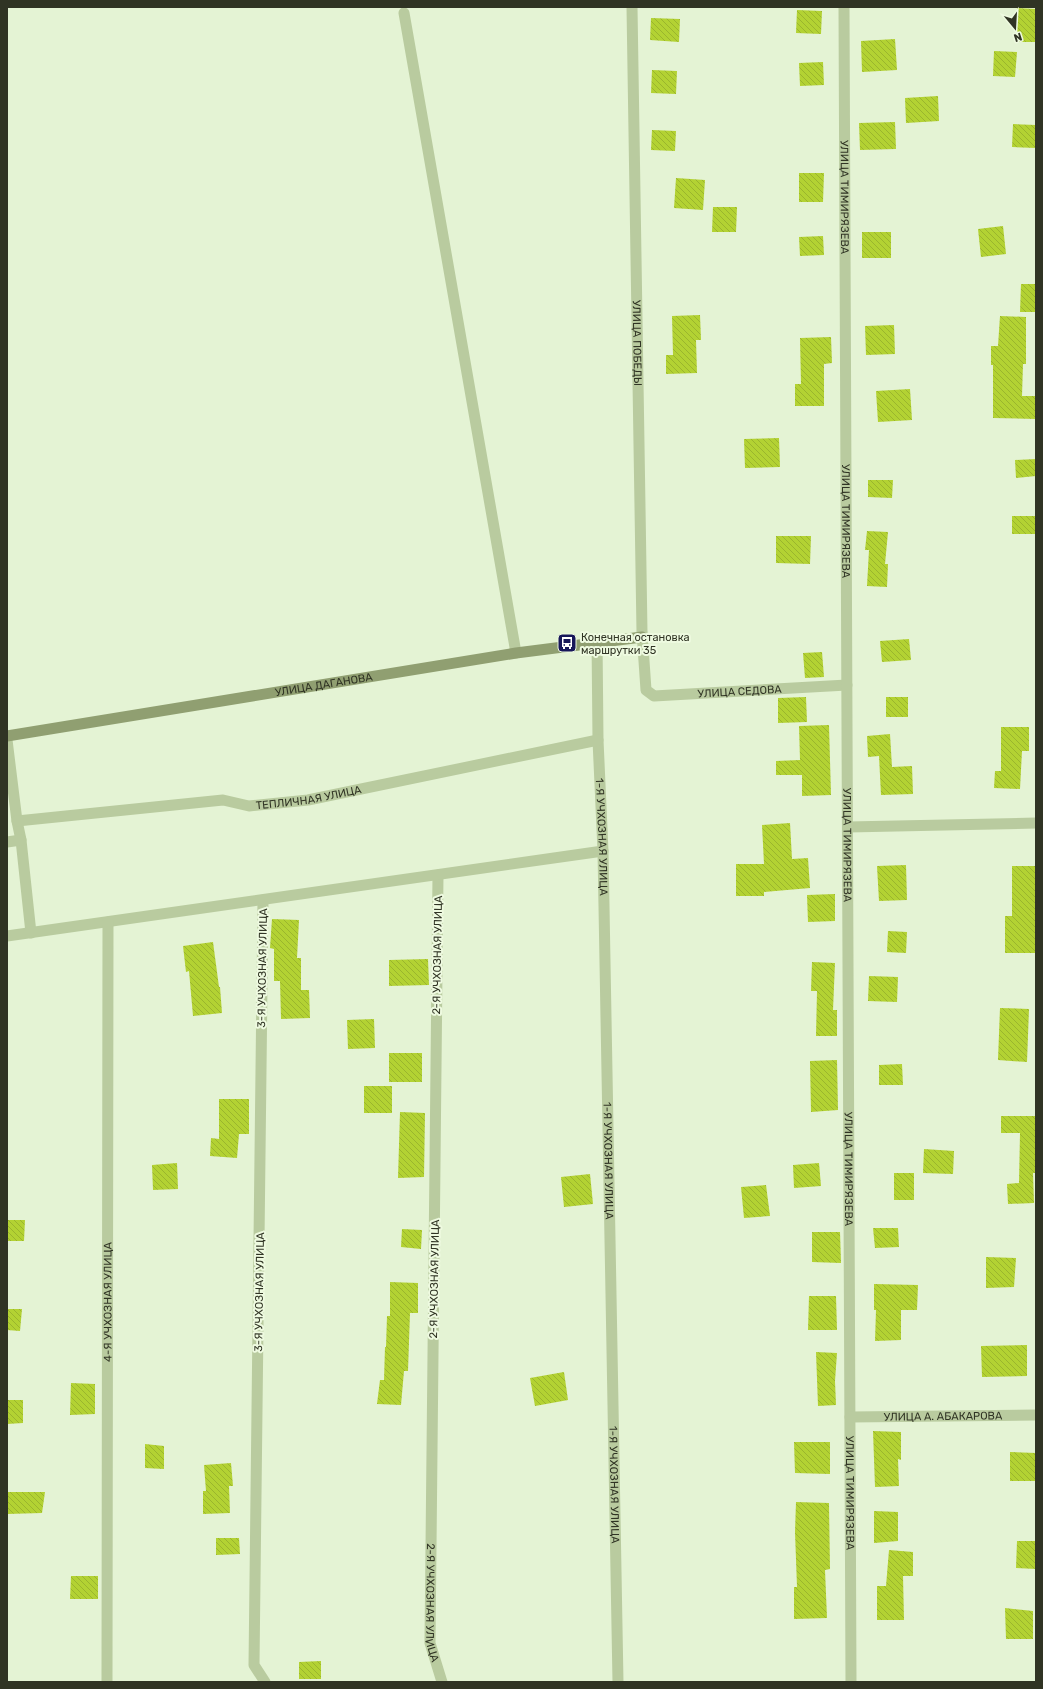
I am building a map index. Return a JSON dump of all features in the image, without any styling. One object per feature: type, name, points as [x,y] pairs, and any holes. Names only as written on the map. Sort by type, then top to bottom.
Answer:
[{"type":"main road","name":"УЛИЦА ДАГАНОВА","points":[[7,732],[516,652],[642,635]]},
{"type":"main road","name":"УЛИЦА ДАГАНОВА","points":[[7,736],[516,652]]},
{"type":"street","name":"УЛИЦА ПОБЕДЫ","points":[[632,7],[642,635],[645,678]]},
{"type":"street","name":"УЛИЦА ТИМИРЯЗЕВА","points":[[844,7],[852,1682]]},
{"type":"street","points":[[404,13],[516,652]]},
{"type":"street","name":"1-Я УЧХОЗНАЯ УЛИЦА","points":[[597,641],[618,1682]]},
{"type":"street","name":"УЛИЦА СЕДОВА","points":[[645,678],[646,690],[654,696],[847,685]]},
{"type":"street","points":[[7,740],[17,821],[21,840],[31,932]]},
{"type":"street","name":"ТЕПЛИЧНАЯ УЛИЦА","points":[[17,821],[223,800],[249,806],[308,800],[598,740]]},
{"type":"street","points":[[848,827],[1036,823]]},
{"type":"street","points":[[7,842],[21,840]]},
{"type":"street","points":[[7,936],[602,851]]},
{"type":"street","name":"2-Я УЧХОЗНАЯ УЛИЦА","points":[[438,875],[430,1643],[442,1682]]},
{"type":"street","name":"3-Я УЧХОЗНАЯ УЛИЦА","points":[[263,900],[254,1665],[265,1682]]},
{"type":"street","name":"4-Я УЧХОЗНАЯ УЛИЦА","points":[[106,1682],[108,922]]},
{"type":"street","name":"УЛИЦА А. АБАКАРОВА","points":[[850,1417],[1036,1415]]},
{"type":"building","points":[[1017,8],[1036,9],[1036,42],[1016,42]]},
{"type":"building","points":[[797,10],[822,11],[821,34],[796,33]]},
{"type":"building","points":[[651,18],[680,19],[679,42],[650,40]]},
{"type":"building","points":[[895,39],[897,70],[862,72],[861,41]]},
{"type":"building","points":[[994,51],[1017,52],[1015,77],[993,76]]},
{"type":"building","points":[[823,62],[824,85],[800,86],[799,63]]},
{"type":"building","points":[[652,70],[677,71],[676,94],[651,93]]},
{"type":"building","points":[[938,96],[939,121],[906,123],[905,98]]},
{"type":"building","points":[[895,122],[896,149],[860,150],[859,123]]},
{"type":"building","points":[[1013,124],[1036,125],[1036,148],[1012,147]]},
{"type":"building","points":[[652,130],[676,131],[675,151],[651,150]]},
{"type":"building","points":[[799,173],[824,173],[823,202],[799,202]]},
{"type":"building","points":[[676,178],[705,180],[703,210],[674,208]]},
{"type":"building","points":[[713,207],[737,207],[736,232],[712,232]]},
{"type":"building","points":[[1003,226],[1006,254],[981,257],[978,229]]},
{"type":"building","points":[[862,232],[891,232],[891,258],[862,258]]},
{"type":"building","points":[[823,236],[824,255],[800,256],[799,237]]},
{"type":"building","points":[[1021,284],[1036,284],[1036,312],[1020,312]]},
{"type":"building","points":[[700,315],[701,340],[696,340],[697,373],[666,374],[666,355],[673,355],[672,316]]},
{"type":"building","points":[[1000,316],[1026,317],[1026,364],[1023,364],[1022,396],[1036,396],[1036,419],[993,418],[993,365],[991,365],[991,346],[998,346]]},
{"type":"building","points":[[894,325],[895,354],[866,355],[865,326]]},
{"type":"building","points":[[831,337],[832,363],[824,364],[824,406],[795,406],[795,384],[801,384],[800,338]]},
{"type":"building","points":[[910,389],[912,420],[878,422],[876,391]]},
{"type":"building","points":[[779,438],[780,467],[745,468],[744,439]]},
{"type":"building","points":[[1036,459],[1036,476],[1016,478],[1015,460]]},
{"type":"building","points":[[868,480],[893,480],[892,498],[868,497]]},
{"type":"building","points":[[1012,516],[1036,516],[1036,534],[1012,534]]},
{"type":"building","points":[[867,531],[888,532],[885,564],[888,564],[887,587],[867,586],[869,550],[865,550]]},
{"type":"building","points":[[776,536],[811,536],[810,564],[776,563]]},
{"type":"building","points":[[909,639],[911,660],[882,662],[880,641]]},
{"type":"building","points":[[822,652],[824,677],[805,678],[803,653]]},
{"type":"building","points":[[806,697],[807,722],[778,723],[778,698]]},
{"type":"building","points":[[886,697],[908,697],[908,717],[886,717]]},
{"type":"building","points":[[829,725],[831,795],[802,796],[802,775],[776,775],[776,761],[800,760],[799,726]]},
{"type":"building","points":[[1001,727],[1029,727],[1029,751],[1022,751],[1020,789],[994,788],[995,771],[1001,771]]},
{"type":"building","points":[[890,734],[892,767],[912,766],[913,794],[881,795],[879,756],[868,757],[867,736]]},
{"type":"building","points":[[790,823],[792,859],[808,858],[810,888],[764,892],[764,896],[736,896],[736,864],[764,864],[762,825]]},
{"type":"building","points":[[906,865],[907,900],[879,901],[877,866]]},
{"type":"building","points":[[1012,866],[1036,866],[1036,953],[1005,953],[1005,916],[1012,916]]},
{"type":"building","points":[[835,894],[835,921],[808,922],[807,895]]},
{"type":"building","points":[[272,919],[299,920],[297,958],[301,958],[301,990],[309,990],[310,1018],[281,1019],[280,981],[274,981],[274,949],[270,948]]},
{"type":"building","points":[[888,931],[907,932],[906,953],[887,952]]},
{"type":"building","points":[[213,942],[220,987],[222,1013],[193,1016],[189,971],[186,972],[183,946]]},
{"type":"building","points":[[428,959],[429,985],[389,986],[389,960]]},
{"type":"building","points":[[812,962],[835,963],[833,1010],[837,1010],[837,1036],[816,1036],[817,991],[811,991]]},
{"type":"building","points":[[869,976],[898,977],[897,1002],[868,1001]]},
{"type":"building","points":[[1000,1008],[1029,1009],[1027,1062],[998,1060]]},
{"type":"building","points":[[374,1019],[375,1048],[348,1049],[347,1020]]},
{"type":"building","points":[[389,1053],[422,1053],[422,1082],[389,1082]]},
{"type":"building","points":[[837,1060],[838,1110],[811,1112],[810,1061]]},
{"type":"building","points":[[902,1064],[903,1085],[879,1085],[879,1065]]},
{"type":"building","points":[[364,1086],[392,1086],[392,1113],[364,1113]]},
{"type":"building","points":[[219,1099],[249,1099],[249,1134],[239,1134],[237,1158],[210,1156],[211,1138],[219,1139]]},
{"type":"building","points":[[400,1112],[425,1113],[424,1177],[398,1178]]},
{"type":"building","points":[[1001,1116],[1036,1116],[1036,1173],[1033,1173],[1034,1203],[1008,1204],[1007,1184],[1019,1183],[1020,1133],[1001,1133]]},
{"type":"building","points":[[924,1149],[954,1151],[953,1174],[923,1173]]},
{"type":"building","points":[[177,1163],[178,1189],[153,1190],[152,1165]]},
{"type":"building","points":[[819,1163],[821,1186],[794,1188],[793,1165]]},
{"type":"building","points":[[894,1173],[914,1173],[914,1200],[894,1200]]},
{"type":"building","points":[[590,1174],[593,1204],[564,1207],[561,1177]]},
{"type":"building","points":[[766,1185],[770,1216],[744,1218],[741,1187]]},
{"type":"building","points":[[7,1220],[25,1220],[24,1241],[7,1241]]},
{"type":"building","points":[[873,1228],[898,1228],[899,1247],[875,1248]]},
{"type":"building","points":[[402,1229],[422,1230],[421,1249],[401,1247]]},
{"type":"building","points":[[812,1232],[840,1232],[841,1263],[812,1262]]},
{"type":"building","points":[[986,1257],[1016,1258],[1014,1287],[986,1288]]},
{"type":"building","points":[[390,1282],[418,1283],[418,1313],[410,1313],[408,1371],[404,1371],[401,1405],[377,1404],[380,1380],[384,1380],[387,1316],[390,1316]]},
{"type":"building","points":[[874,1284],[918,1285],[917,1310],[901,1310],[901,1340],[875,1341],[876,1310],[874,1310]]},
{"type":"building","points":[[809,1296],[836,1296],[837,1330],[808,1330]]},
{"type":"building","points":[[7,1309],[22,1309],[20,1331],[7,1330]]},
{"type":"building","points":[[1027,1345],[1027,1376],[982,1377],[981,1346]]},
{"type":"building","points":[[816,1352],[837,1353],[835,1381],[836,1405],[818,1406]]},
{"type":"building","points":[[564,1372],[568,1400],[535,1406],[530,1378]]},
{"type":"building","points":[[71,1383],[95,1384],[95,1414],[70,1415]]},
{"type":"building","points":[[7,1400],[23,1400],[23,1423],[7,1424]]},
{"type":"building","points":[[873,1431],[901,1432],[901,1460],[898,1459],[899,1486],[875,1487]]},
{"type":"building","points":[[794,1442],[830,1442],[830,1474],[795,1473]]},
{"type":"building","points":[[145,1444],[164,1446],[164,1469],[145,1468]]},
{"type":"building","points":[[1010,1452],[1036,1453],[1036,1481],[1010,1481]]},
{"type":"building","points":[[231,1463],[233,1486],[229,1486],[230,1513],[203,1514],[203,1491],[206,1491],[204,1465]]},
{"type":"building","points":[[7,1492],[45,1492],[42,1513],[7,1514]]},
{"type":"building","points":[[796,1502],[829,1503],[830,1569],[825,1570],[827,1618],[794,1619],[794,1587],[797,1587],[795,1532]]},
{"type":"building","points":[[874,1511],[898,1512],[898,1541],[874,1543]]},
{"type":"building","points":[[216,1538],[239,1538],[240,1554],[216,1555]]},
{"type":"building","points":[[1017,1541],[1036,1541],[1036,1569],[1016,1568]]},
{"type":"building","points":[[889,1550],[913,1552],[913,1576],[903,1576],[904,1620],[877,1620],[877,1586],[886,1586]]},
{"type":"building","points":[[71,1576],[98,1576],[98,1599],[70,1599]]},
{"type":"building","points":[[1005,1608],[1033,1611],[1033,1639],[1006,1639]]},
{"type":"building","points":[[321,1661],[321,1679],[299,1679],[299,1662]]},
{"type":"place","name":"Конечная остановка маршрутки 35","points":[[567,643]]}]
